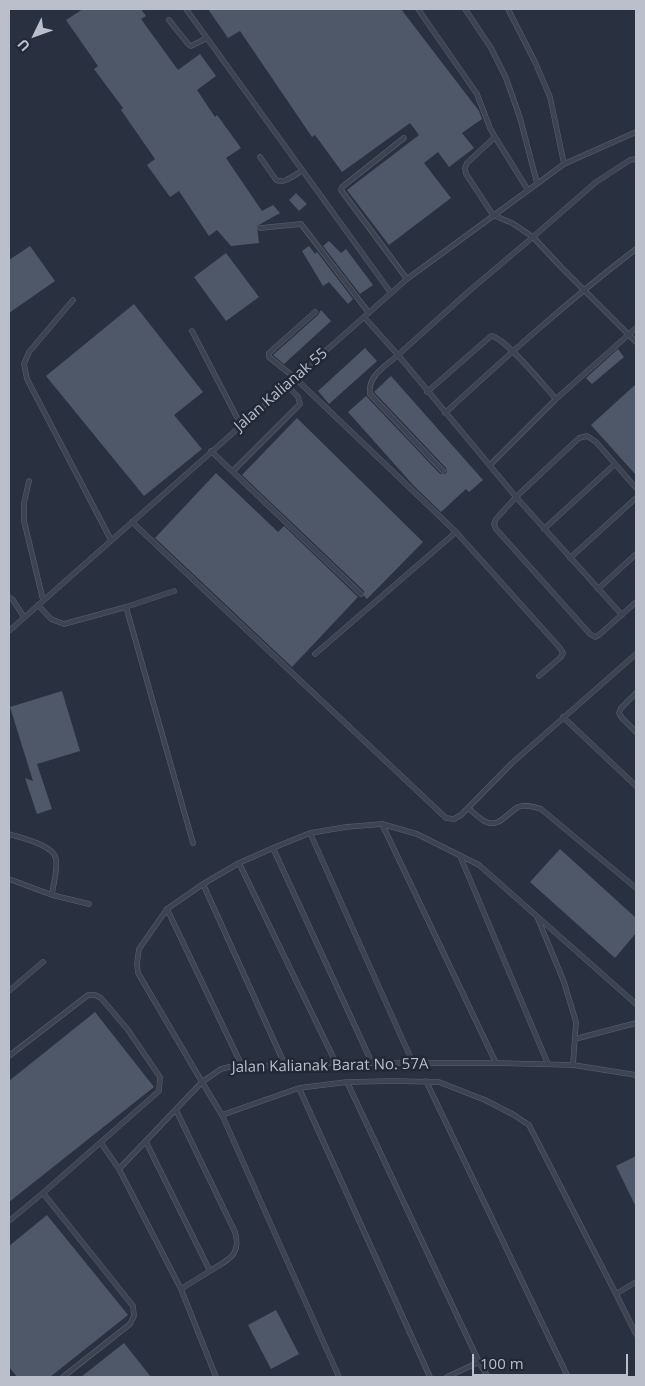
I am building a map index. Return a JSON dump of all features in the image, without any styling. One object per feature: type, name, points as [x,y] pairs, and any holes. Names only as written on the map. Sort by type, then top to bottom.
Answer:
[{"type":"lane","points":[[186,9],[391,293]]},
{"type":"lane","points":[[418,9],[477,94],[495,137],[528,190]]},
{"type":"lane","points":[[465,9],[491,48],[506,78],[520,118],[537,183]]},
{"type":"lane","points":[[508,9],[535,62],[550,97],[564,164]]},
{"type":"lane","points":[[169,20],[191,46],[207,38]]},
{"type":"lane","name":"Jalan Kalianak 55","points":[[9,631],[407,279],[564,164],[636,132]]},
{"type":"lane","points":[[495,137],[467,163],[465,168],[466,174],[493,215],[512,223],[533,238],[636,342]]},
{"type":"lane","points":[[404,138],[342,187],[341,190],[407,279]]},
{"type":"lane","points":[[260,157],[279,182],[283,182],[302,171]]},
{"type":"lane","points":[[443,471],[370,394],[369,386],[371,380],[469,291],[596,182],[630,160],[636,159]]},
{"type":"lane","points":[[260,228],[301,224],[369,313]]},
{"type":"lane","points":[[445,414],[512,351],[583,290],[636,249]]},
{"type":"lane","points":[[73,300],[30,352],[24,364],[27,379],[111,540]]},
{"type":"lane","points":[[315,312],[268,356],[295,378],[456,532],[560,648],[563,653],[561,657],[539,676]]},
{"type":"lane","points":[[364,317],[516,497],[622,615]]},
{"type":"lane","points":[[490,465],[556,399],[636,328]]},
{"type":"lane","points":[[192,331],[241,425]]},
{"type":"lane","points":[[427,392],[492,336],[496,337],[512,351],[556,399]]},
{"type":"lane","points":[[233,471],[300,404],[298,397],[287,385]]},
{"type":"lane","points":[[636,488],[596,442],[588,436],[578,438],[516,497],[496,519],[494,524],[496,529],[590,634],[595,637],[636,602]]},
{"type":"lane","points":[[211,451],[361,594]]},
{"type":"lane","points":[[544,529],[615,464]]},
{"type":"lane","points":[[29,481],[24,503],[24,521],[43,600]]},
{"type":"lane","points":[[570,558],[636,498]]},
{"type":"lane","points":[[132,522],[446,818],[454,819],[461,815],[512,763],[636,654]]},
{"type":"lane","points":[[315,654],[456,532]]},
{"type":"lane","points":[[598,589],[636,554]]},
{"type":"lane","points":[[38,606],[59,624],[64,624],[126,607],[174,590]]},
{"type":"lane","points":[[9,597],[24,617]]},
{"type":"lane","points":[[126,607],[193,843]]},
{"type":"lane","points":[[636,693],[621,708],[620,713],[622,718],[636,732]]},
{"type":"lane","points":[[564,717],[636,786]]},
{"type":"lane","points":[[468,808],[484,821],[492,824],[504,820],[518,807],[531,806],[540,809],[636,888]]},
{"type":"lane","points":[[382,824],[496,1063]]},
{"type":"lane","points":[[339,1377],[222,1115],[138,973],[139,949],[167,909],[203,884],[239,863],[310,833],[382,824],[417,834],[479,865],[636,1004]]},
{"type":"lane","points":[[310,833],[414,1063]]},
{"type":"lane","points":[[9,834],[47,847],[54,853],[57,860],[52,895]]},
{"type":"lane","points":[[273,848],[372,1063]]},
{"type":"lane","points":[[459,855],[548,1064]]},
{"type":"lane","points":[[239,863],[336,1063]]},
{"type":"lane","points":[[9,878],[52,895],[89,904]]},
{"type":"lane","points":[[203,884],[285,1065]]},
{"type":"lane","points":[[167,909],[242,1066]]},
{"type":"lane","points":[[537,918],[564,982],[576,1022],[573,1065]]},
{"type":"lane","points":[[9,991],[43,962]]},
{"type":"lane","points":[[9,1056],[88,995],[94,995],[101,998],[128,1030],[160,1077],[159,1091],[9,1221]]},
{"type":"lane","points":[[575,1040],[636,1023]]},
{"type":"lane","name":"Jalan Kalianak Barat No. 57A","points":[[119,1169],[202,1082],[221,1069],[242,1066],[336,1063],[496,1063],[573,1065],[636,1074]]},
{"type":"lane","points":[[426,1081],[568,1377]]},
{"type":"lane","name":"Jalan Kalianak Barat No. 57A","points":[[222,1115],[299,1088],[347,1082],[426,1081],[439,1082],[514,1114],[529,1125],[636,1334]]},
{"type":"lane","points":[[347,1082],[479,1362],[488,1377]]},
{"type":"lane","points":[[299,1088],[430,1377]]},
{"type":"lane","points":[[176,1110],[231,1224],[237,1241],[237,1249],[231,1257],[181,1289]]},
{"type":"lane","points":[[146,1142],[210,1271]]},
{"type":"lane","points":[[101,1143],[119,1169],[181,1289],[216,1377]]},
{"type":"lane","points":[[43,1193],[133,1306],[134,1316],[130,1324],[62,1377]]},
{"type":"lane","points":[[616,1294],[636,1282]]},
{"type":"lane","points":[[447,1377],[479,1362]]},
{"type":"building","points":[[83,9],[141,9],[146,16],[141,19],[178,70],[200,54],[216,76],[197,90],[215,117],[217,115],[241,148],[226,158],[262,211],[273,205],[280,213],[257,226],[259,243],[231,246],[217,230],[209,236],[179,191],[170,197],[147,165],[155,159],[121,110],[123,108],[94,69],[98,66],[66,20]]},
{"type":"building","points":[[208,9],[401,9],[479,111],[482,119],[462,133],[474,148],[449,167],[438,152],[424,163],[451,198],[389,245],[347,190],[419,135],[410,123],[342,172],[315,135],[312,137],[240,31],[228,38]]},
{"type":"building","points":[[296,193],[307,204],[299,211],[289,200]]},
{"type":"building","points":[[329,241],[341,253],[346,249],[373,285],[360,294],[323,246]]},
{"type":"building","points":[[30,246],[55,281],[9,313],[9,260]]},
{"type":"building","points":[[309,246],[315,254],[317,252],[353,299],[348,304],[329,282],[323,286],[302,251]]},
{"type":"building","points":[[226,253],[259,297],[226,321],[194,277]]},
{"type":"building","points":[[134,304],[203,392],[174,415],[202,449],[144,496],[46,376]]},
{"type":"building","points":[[321,310],[331,321],[284,364],[273,355],[318,315]]},
{"type":"building","points":[[365,348],[377,361],[329,404],[318,391]]},
{"type":"building","points":[[618,349],[624,357],[592,384],[586,378]]},
{"type":"building","points":[[391,376],[483,480],[469,492],[466,489],[441,512],[414,486],[348,412],[366,396],[440,474],[445,474],[447,472],[446,468],[374,392]]},
{"type":"building","points":[[636,384],[636,475],[591,425]]},
{"type":"building","points":[[297,418],[423,542],[367,599],[364,596],[364,591],[242,475]]},
{"type":"building","points":[[216,473],[278,532],[284,526],[358,597],[292,667],[155,538]]},
{"type":"building","points":[[62,691],[80,751],[37,764],[52,809],[37,814],[25,778],[33,781],[10,707]]},
{"type":"building","points":[[560,849],[636,918],[636,933],[615,958],[530,882]]},
{"type":"building","points":[[95,1012],[154,1087],[9,1202],[9,1081]]},
{"type":"building","points":[[636,1156],[636,1207],[616,1166]]},
{"type":"building","points":[[47,1215],[128,1315],[50,1377],[17,1377],[9,1367],[9,1246]]},
{"type":"building","points":[[276,1310],[299,1354],[271,1369],[248,1325]]},
{"type":"building","points":[[124,1343],[151,1377],[81,1377]]}]
